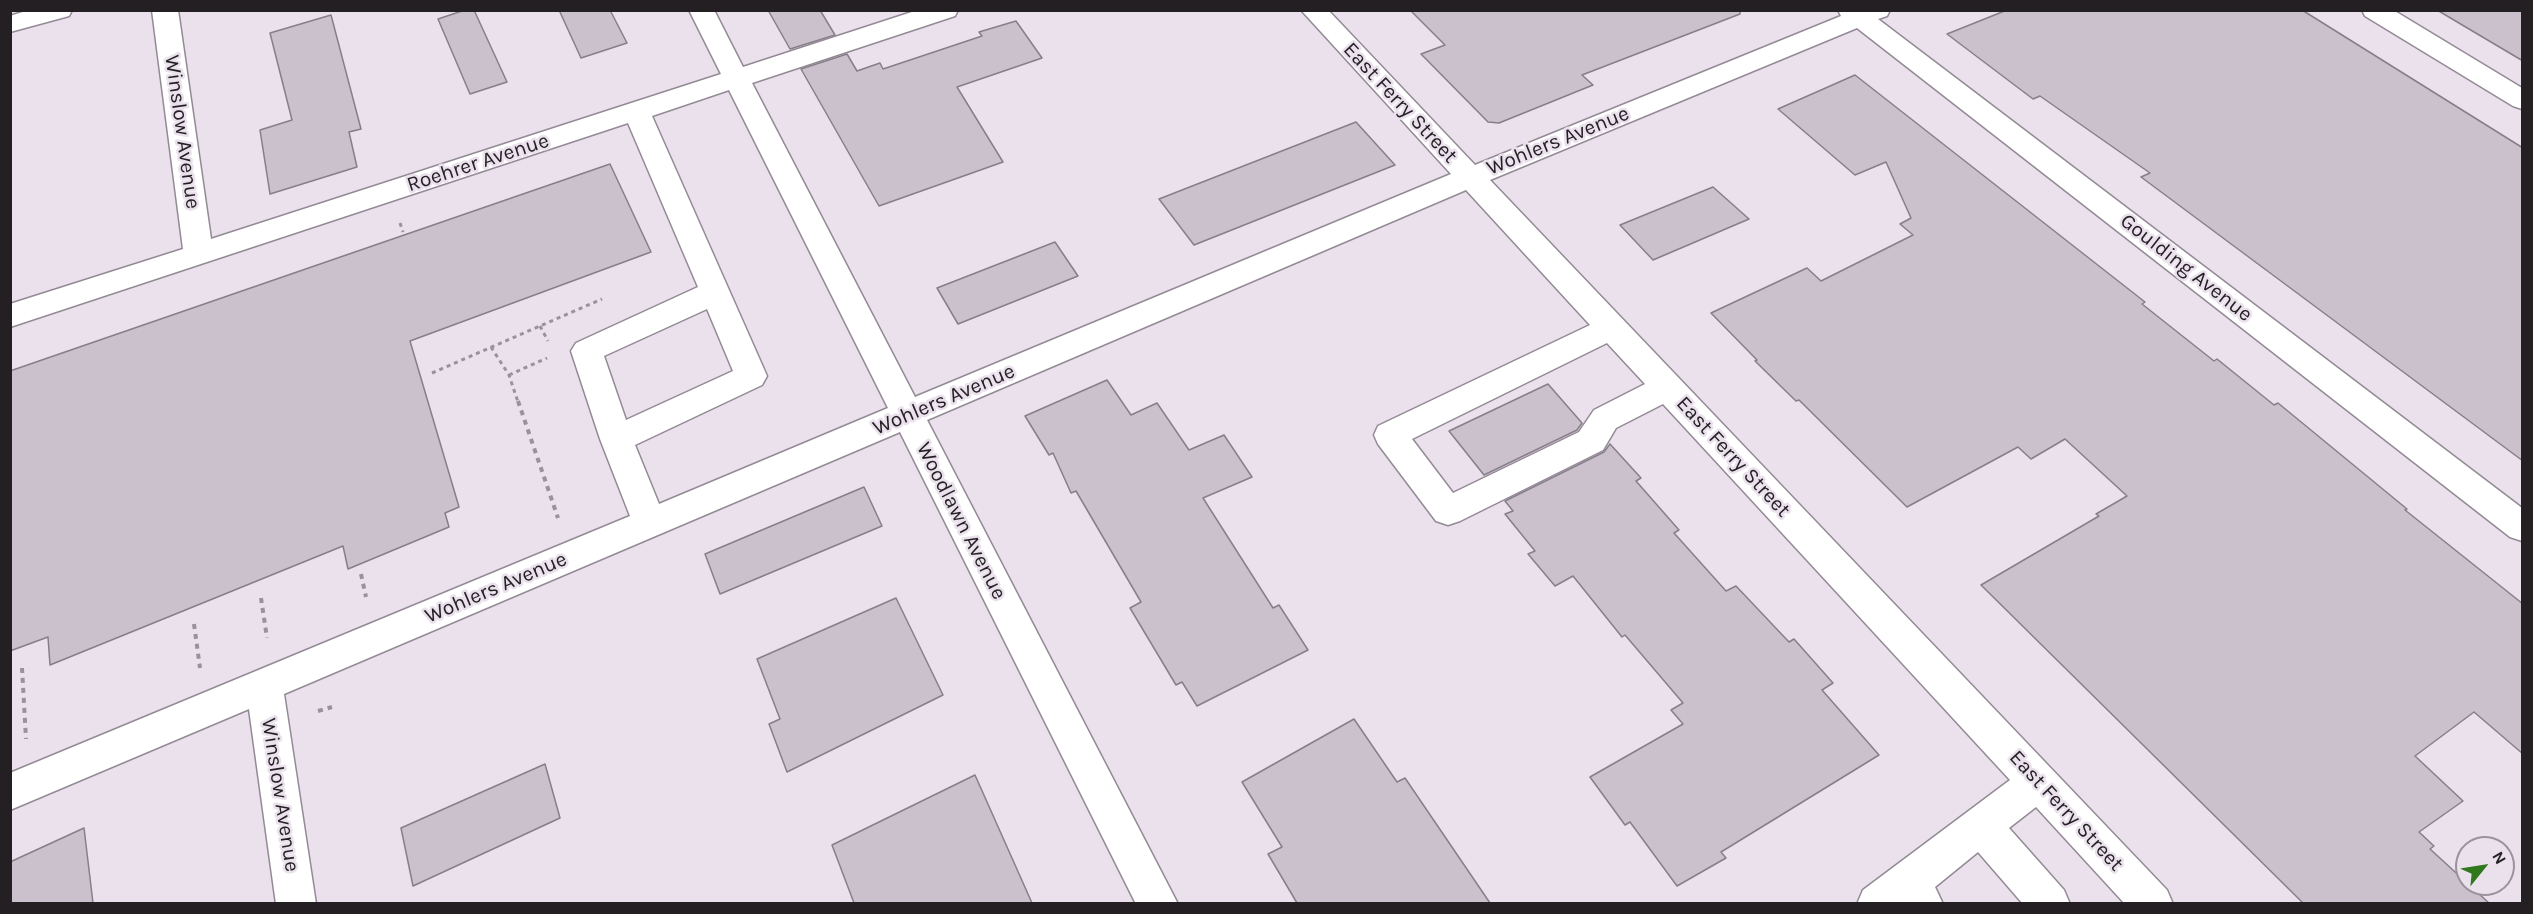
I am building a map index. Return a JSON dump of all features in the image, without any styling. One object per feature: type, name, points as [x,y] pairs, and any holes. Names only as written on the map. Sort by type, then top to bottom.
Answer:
[{"type":"street","points":[[10,24],[60,10]]},
{"type":"street","name":"Winslow Avenue","points":[[165,10],[198,254]]},
{"type":"street","name":"Woodlawn Avenue","points":[[701,10],[1158,903]]},
{"type":"street","name":"Roehrer Avenue","points":[[10,316],[946,10]]},
{"type":"street","name":"East Ferry Street","points":[[1313,10],[2153,903]]},
{"type":"street","points":[[2374,10],[2523,100]]},
{"type":"street","name":"Wohlers Avenue","points":[[10,792],[1863,13]]},
{"type":"street","name":"Goulding Avenue","points":[[1863,13],[2523,526]]},
{"type":"street","points":[[616,439],[751,376],[637,112]]},
{"type":"street","points":[[650,523],[616,439],[587,351],[715,292]]},
{"type":"street","points":[[1611,328],[1390,435],[1448,511],[1591,441],[1605,419],[1667,387]]},
{"type":"street","name":"Winslow Avenue","points":[[264,686],[296,903]]},
{"type":"street","points":[[1902,897],[1981,826],[2038,782]]},
{"type":"street","points":[[1981,826],[2050,903]]},
{"type":"path","points":[[432,372],[603,299]]},
{"type":"path","points":[[491,347],[508,375],[561,527]]},
{"type":"path","points":[[508,375],[554,355]]},
{"type":"path","points":[[361,574],[367,601]]},
{"type":"path","points":[[261,598],[268,642]]},
{"type":"path","points":[[194,624],[200,670]]},
{"type":"path","points":[[22,668],[26,742]]},
{"type":"building","points":[[465,10],[474,10],[507,82],[470,94],[438,19]]},
{"type":"building","points":[[559,10],[610,10],[627,43],[581,58]]},
{"type":"building","points":[[768,10],[820,10],[835,35],[790,49]]},
{"type":"building","points":[[1410,10],[1740,10],[1740,14],[1582,75],[1593,85],[1499,123],[1488,122],[1421,54],[1445,45]]},
{"type":"building","points":[[2007,10],[2302,10],[2523,148],[2523,461],[2141,177],[2150,173],[2040,96],[2033,99],[1947,34]]},
{"type":"building","points":[[2437,10],[2523,10],[2523,61]]},
{"type":"building","points":[[331,15],[361,129],[349,132],[357,167],[270,194],[260,130],[292,120],[270,33]]},
{"type":"building","points":[[1016,21],[1042,58],[957,87],[1003,162],[879,206],[801,69],[847,54],[857,71],[880,63],[883,69],[982,36],[979,32]]},
{"type":"building","points":[[1855,75],[2145,302],[2142,304],[2214,361],[2217,359],[2274,405],[2278,403],[2407,509],[2405,510],[2523,604],[2523,754],[2474,712],[2415,756],[2463,801],[2419,832],[2434,846],[2430,849],[2455,872],[2455,896],[2481,896],[2489,903],[2303,903],[1981,585],[2099,516],[2096,514],[2127,496],[2065,439],[2031,459],[2018,447],[1907,507],[1799,400],[1796,401],[1755,361],[1757,360],[1711,313],[1807,268],[1821,281],[1913,235],[1900,224],[1911,218],[1886,162],[1855,175],[1778,109]]},
{"type":"building","points":[[1356,122],[1395,165],[1194,245],[1159,199]]},
{"type":"building","points":[[610,164],[651,252],[410,341],[459,507],[445,513],[449,527],[348,569],[343,546],[50,665],[48,637],[10,651],[10,371]]},
{"type":"building","points":[[1713,187],[1749,219],[1653,260],[1620,225]]},
{"type":"building","points":[[1055,242],[1078,276],[958,324],[937,288]]},
{"type":"building","points":[[1107,380],[1131,415],[1157,403],[1189,450],[1224,435],[1252,477],[1203,498],[1273,608],[1279,605],[1308,650],[1197,706],[1182,682],[1176,685],[1130,608],[1141,602],[1076,491],[1071,493],[1053,453],[1049,455],[1025,416]]},
{"type":"building","points":[[1548,384],[1582,423],[1577,430],[1484,475],[1449,431]]},
{"type":"building","points":[[1610,444],[1641,478],[1636,481],[1679,530],[1674,533],[1726,591],[1736,586],[1789,642],[1794,639],[1833,683],[1822,690],[1879,755],[1721,852],[1726,858],[1677,886],[1630,822],[1625,825],[1590,777],[1683,724],[1671,710],[1683,703],[1625,635],[1622,637],[1573,576],[1555,586],[1528,554],[1535,551],[1505,514],[1513,511],[1505,501],[1604,452]]},
{"type":"building","points":[[864,487],[882,526],[720,594],[705,554]]},
{"type":"building","points":[[896,598],[943,695],[787,772],[769,724],[780,719],[757,659]]},
{"type":"building","points":[[1354,719],[1397,782],[1405,778],[1490,903],[1297,903],[1268,854],[1282,847],[1242,782]]},
{"type":"building","points":[[545,764],[560,818],[413,886],[401,828]]},
{"type":"building","points":[[975,775],[1032,903],[854,903],[832,845]]},
{"type":"building","points":[[84,828],[93,903],[10,903],[10,862]]}]
